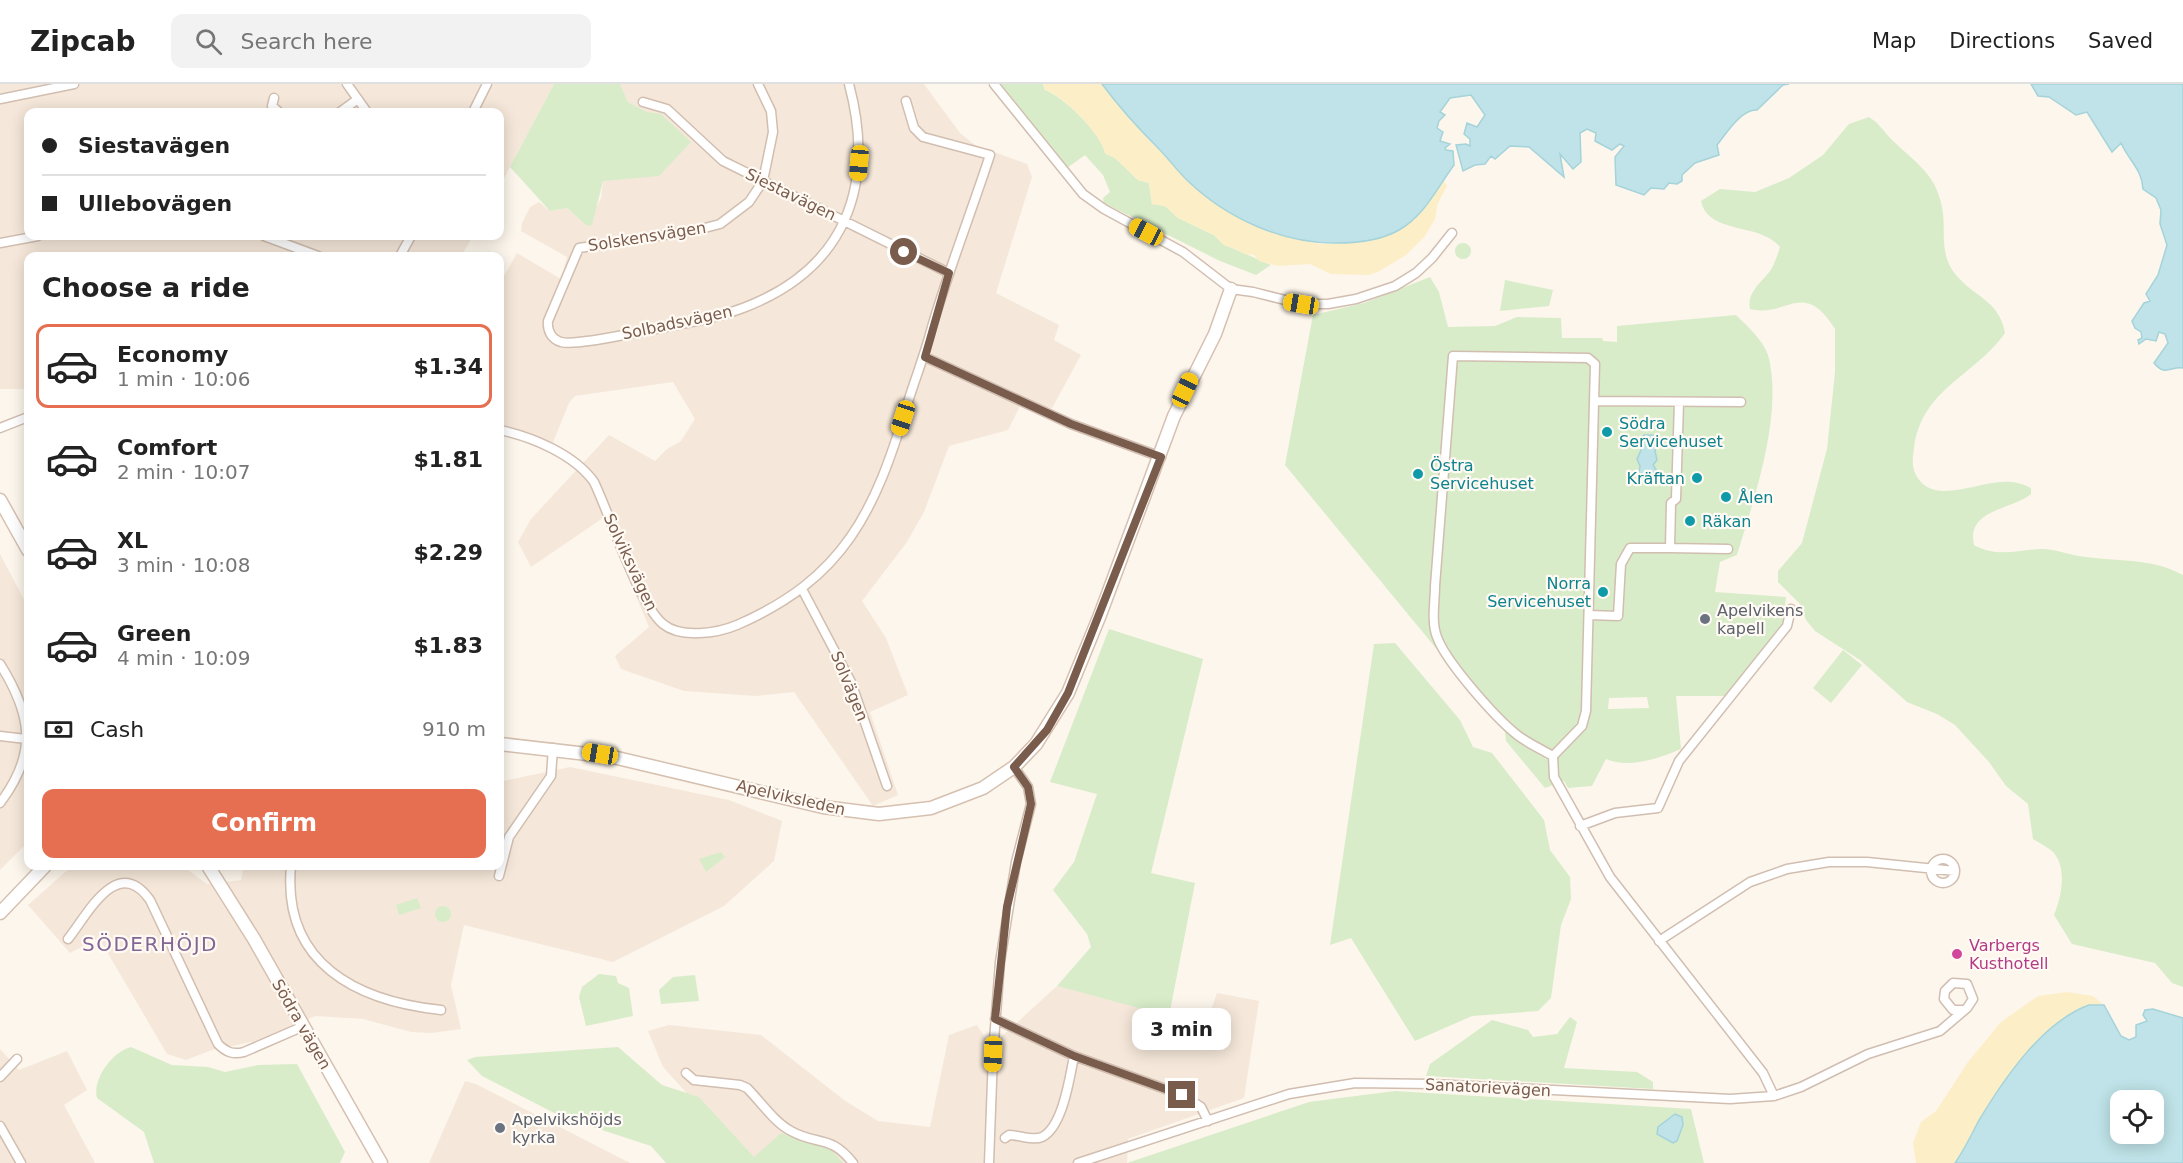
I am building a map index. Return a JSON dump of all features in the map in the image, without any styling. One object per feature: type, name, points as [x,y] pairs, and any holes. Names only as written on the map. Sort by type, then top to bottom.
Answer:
[{"type":"street","points":[[0,99],[74,84]]},
{"type":"street","points":[[347,84],[364,108]]},
{"type":"street","points":[[475,108],[487,84]]},
{"type":"street","name":"Solskensvägen","points":[[552,336],[547,327],[549,314],[579,248],[697,230],[720,224],[755,197],[763,181],[774,125],[771,111],[758,84]]},
{"type":"street","name":"Solbadsvägen","points":[[552,336],[562,342],[581,341],[695,321],[745,308],[804,273],[846,221],[857,183],[858,133],[849,84]]},
{"type":"street","points":[[994,84],[1083,194],[1104,209],[1184,252],[1231,289],[1253,291],[1301,304],[1328,304],[1356,299],[1395,285],[1416,273],[1432,258],[1452,233]]},
{"type":"street","points":[[274,98],[272,106],[274,108]]},
{"type":"street","points":[[346,108],[358,99]]},
{"type":"street","name":"Solviksvägen","points":[[504,431],[547,447],[587,473],[594,482],[649,606],[667,627],[685,631],[721,630],[769,610],[802,590],[838,554],[872,504],[925,357],[949,273],[990,155],[923,137],[914,128],[906,101]]},
{"type":"street","name":"Siestavägen","points":[[643,102],[667,109],[716,157],[949,273]]},
{"type":"street","points":[[0,243],[24,239]]},
{"type":"street","points":[[275,240],[307,252]]},
{"type":"street","name":"Apelviksleden","points":[[504,744],[553,748],[655,765],[823,807],[879,814],[913,812],[956,801],[983,788],[1014,767],[1047,730],[1068,693],[1161,457],[1174,416],[1215,334],[1231,289]]},
{"type":"street","points":[[1453,356],[1588,358],[1595,364],[1597,372],[1586,711],[1582,726],[1552,756],[1517,735],[1488,705],[1443,650],[1437,636],[1435,586],[1453,356]]},
{"type":"street","points":[[925,357],[1071,424],[1161,457]]},
{"type":"street","points":[[1596,401],[1740,402]]},
{"type":"street","points":[[1670,548],[1671,503],[1676,499],[1679,402]]},
{"type":"street","points":[[0,428],[24,419]]},
{"type":"street","points":[[0,500],[24,543]]},
{"type":"street","points":[[1589,615],[1618,616],[1621,564],[1630,548],[1728,549]]},
{"type":"street","name":"Solvägen","points":[[802,590],[851,682],[887,786]]},
{"type":"street","points":[[1580,826],[1615,813],[1658,808],[1679,761],[1787,626],[1791,609]]},
{"type":"street","points":[[0,664],[24,711]]},
{"type":"street","points":[[0,736],[24,739]]},
{"type":"street","points":[[0,803],[17,776],[24,747]]},
{"type":"street","points":[[504,856],[509,837],[551,776],[553,748]]},
{"type":"street","points":[[1552,756],[1554,777],[1610,877],[1763,1073],[1774,1096]]},
{"type":"street","points":[[989,1163],[995,1019],[1007,907],[1031,804],[1028,787],[1014,767]]},
{"type":"street","points":[[1659,941],[1750,882],[1779,871],[1840,861],[1898,864],[1955,871]]},
{"type":"street","points":[[0,913],[41,870]]},
{"type":"street","points":[[24,888],[47,870]]},
{"type":"street","name":"Södra vägen","points":[[206,870],[221,886]]},
{"type":"street","name":"Södra vägen","points":[[211,870],[304,1026],[381,1163]]},
{"type":"street","points":[[291,870],[290,897],[298,927],[314,956],[351,986],[373,997],[393,1003],[441,1010]]},
{"type":"street","points":[[499,876],[501,870]]},
{"type":"street","points":[[68,939],[98,897],[112,886],[126,883],[134,886],[150,900],[218,1044],[223,1049],[237,1054],[304,1026]]},
{"type":"street","name":"Sanatorievägen","points":[[1079,1163],[1290,1094],[1355,1083],[1433,1084],[1730,1100],[1774,1096],[1801,1087],[1868,1054],[1940,1031],[1962,1010]]},
{"type":"street","points":[[995,1019],[1074,1056],[1182,1095],[1201,1107],[1208,1120]]},
{"type":"street","points":[[1005,1138],[1009,1135],[1038,1138],[1047,1132],[1064,1103],[1074,1056]]},
{"type":"street","points":[[0,1077],[17,1059]]},
{"type":"street","points":[[687,1073],[694,1080],[740,1085],[747,1088],[785,1127],[802,1136],[836,1145],[853,1163]]},
{"type":"street","points":[[0,1126],[21,1163]]},
{"type":"shaded area","points":[[0,84],[554,84],[504,178],[504,108],[24,108],[24,240],[471,240],[463,252],[24,252],[24,389],[0,389]]},
{"type":"shaded area","points":[[620,84],[924,84],[960,133],[975,145],[1027,164],[1032,177],[996,293],[1059,325],[1054,340],[1081,355],[1052,408],[1021,404],[1008,430],[949,446],[924,512],[907,542],[862,601],[886,638],[908,695],[870,712],[898,795],[873,806],[794,692],[756,696],[684,691],[621,669],[615,656],[649,627],[603,518],[531,567],[518,542],[531,519],[609,435],[655,461],[667,449],[681,441],[695,419],[673,382],[575,396],[569,403],[552,445],[528,433],[504,427],[504,276],[517,253],[561,279],[567,257],[521,231],[522,223],[530,207],[539,202],[550,211],[567,208],[587,226],[601,198],[603,181],[608,179],[646,112],[628,102]]},
{"type":"shaded area","points":[[0,554],[24,599],[24,846],[0,870]]},
{"type":"shaded area","points":[[570,767],[729,800],[782,821],[774,861],[724,906],[613,962],[464,925],[451,985],[461,1029],[431,1033],[411,1032],[363,1019],[315,1016],[261,1040],[212,1050],[186,1060],[167,1054],[99,938],[70,953],[28,905],[67,870],[188,870],[207,884],[241,880],[243,870],[504,870],[504,781]]},
{"type":"shaded area","points":[[1057,986],[1206,1024],[1217,993],[1259,1001],[1244,1098],[1128,1139],[1127,1163],[750,1163],[663,1067],[648,1031],[669,1025],[761,1035],[844,1100],[878,1121],[930,1127],[949,1035],[977,1025],[986,1039],[999,1039]]},
{"type":"shaded area","points":[[0,1049],[19,1070],[67,1051],[87,1090],[64,1105],[95,1163],[0,1163]]},
{"type":"shaded area","points":[[465,1081],[476,1084],[630,1163],[429,1163]]},
{"type":"green space","points":[[554,84],[620,84],[628,102],[647,112],[661,114],[691,142],[659,176],[603,181],[592,225],[587,226],[567,208],[550,211],[510,167]]},
{"type":"green space","points":[[1001,84],[1043,84],[1045,90],[1062,100],[1081,117],[1097,136],[1105,153],[1115,158],[1138,180],[1149,183],[1152,204],[1165,206],[1178,218],[1214,235],[1223,244],[1271,265],[1256,275],[1220,261],[1104,203],[1103,198],[1110,192],[1103,175],[1085,155],[1067,168]]},
{"type":"green space","points":[[1869,117],[1925,171],[1931,180],[1943,213],[1945,248],[1951,268],[1966,285],[1990,304],[2002,321],[2005,333],[1993,348],[1938,397],[1927,411],[1919,428],[1913,458],[1914,472],[1920,482],[1942,491],[1998,482],[2020,484],[2031,488],[2031,494],[1992,512],[1977,524],[1973,533],[1974,545],[1983,549],[1999,552],[2051,550],[2079,556],[2158,565],[2183,575],[2183,987],[2172,983],[2155,963],[2072,944],[2054,915],[2062,883],[2058,859],[2053,852],[2033,839],[2028,804],[2006,786],[1989,762],[1955,725],[1937,714],[1907,702],[1860,660],[1815,631],[1806,620],[1800,604],[1778,582],[1778,571],[1802,543],[1827,449],[1835,372],[1835,329],[1824,314],[1814,306],[1804,303],[1795,303],[1775,309],[1750,309],[1751,296],[1773,266],[1780,247],[1771,239],[1760,234],[1713,219],[1706,212],[1701,201],[1720,189],[1755,192],[1789,178],[1823,155],[1849,124]]},
{"type":"green space","points":[[1460,243],[1466,243],[1471,251],[1469,257],[1460,259],[1455,254],[1455,248]]},
{"type":"green space","points":[[1430,277],[1439,292],[1448,327],[1495,326],[1517,317],[1561,318],[1562,338],[1602,338],[1603,341],[1617,342],[1617,326],[1736,315],[1762,344],[1768,355],[1772,378],[1770,429],[1765,456],[1737,555],[1720,562],[1715,592],[1786,597],[1783,625],[1725,696],[1676,696],[1681,749],[1654,759],[1634,763],[1606,759],[1592,786],[1568,788],[1564,781],[1545,788],[1506,741],[1505,732],[1285,465],[1313,315],[1364,303]],"holes":[[[1647,697],[1649,708],[1608,709],[1609,698]]]},
{"type":"green space","points":[[1505,280],[1553,290],[1549,306],[1500,311]]},
{"type":"green space","points":[[1109,629],[1203,659],[1151,873],[1195,883],[1169,1016],[1057,986],[1091,947],[1087,934],[1053,890],[1074,862],[1097,794],[1050,782]]},
{"type":"green space","points":[[1395,643],[1460,720],[1473,747],[1492,753],[1544,820],[1550,850],[1570,877],[1571,899],[1561,925],[1551,998],[1538,1011],[1472,1016],[1415,1041],[1351,938],[1330,945],[1374,644]]},
{"type":"green space","points":[[1843,650],[1862,665],[1831,703],[1813,688]]},
{"type":"green space","points":[[721,852],[725,857],[706,872],[699,859]]},
{"type":"green space","points":[[417,898],[421,908],[399,915],[396,905]]},
{"type":"green space","points":[[443,906],[449,908],[451,914],[449,920],[443,922],[437,920],[435,914],[437,908]]},
{"type":"green space","points":[[599,974],[616,976],[618,983],[629,988],[633,1016],[586,1026],[579,997],[582,987]]},
{"type":"green space","points":[[695,975],[699,1001],[661,1004],[659,990],[673,977]]},
{"type":"green space","points":[[1570,1017],[1577,1022],[1564,1068],[1637,1072],[1653,1082],[1653,1089],[1426,1076],[1430,1064],[1492,1020],[1528,1030],[1533,1037],[1557,1034]]},
{"type":"green space","points":[[131,1047],[172,1065],[208,1067],[225,1072],[258,1065],[297,1064],[345,1152],[340,1163],[154,1163],[144,1132],[97,1098],[98,1083],[105,1067],[117,1054]]},
{"type":"green space","points":[[618,1047],[662,1085],[699,1097],[754,1157],[781,1133],[831,1150],[843,1163],[666,1163],[651,1146],[562,1117],[482,1076],[467,1060],[475,1057]]},
{"type":"green space","points":[[1395,1091],[1691,1109],[1704,1163],[1127,1163],[1309,1102]]},
{"type":"sand","points":[[1043,84],[1102,84],[1144,135],[1204,194],[1231,213],[1290,238],[1320,244],[1367,242],[1425,208],[1444,181],[1447,186],[1438,203],[1435,219],[1425,236],[1406,255],[1378,272],[1369,275],[1331,274],[1310,264],[1278,266],[1259,261],[1254,255],[1244,254],[1225,246],[1214,235],[1178,218],[1165,206],[1152,204],[1149,183],[1138,180],[1115,158],[1106,154],[1097,137],[1081,117],[1063,100],[1045,90]]},
{"type":"sand","points":[[2067,992],[2093,996],[2104,1005],[2098,1004],[2040,1037],[2007,1079],[1955,1163],[1916,1163],[1913,1143],[1921,1122],[1936,1111],[1968,1062],[2001,1022],[2038,996]]},
{"type":"water","points":[[1102,84],[1789,84],[1783,85],[1757,110],[1745,114],[1734,123],[1717,145],[1719,155],[1695,163],[1682,175],[1682,181],[1677,184],[1669,183],[1664,189],[1651,188],[1644,195],[1616,185],[1615,157],[1624,146],[1620,144],[1612,150],[1595,141],[1596,133],[1587,129],[1580,133],[1581,162],[1573,169],[1560,154],[1564,177],[1529,147],[1510,146],[1495,159],[1491,156],[1485,164],[1475,165],[1463,171],[1456,145],[1470,146],[1470,139],[1464,134],[1467,123],[1477,127],[1485,115],[1471,95],[1450,98],[1440,112],[1445,115],[1439,121],[1437,128],[1443,132],[1440,141],[1450,144],[1445,148],[1453,151],[1454,165],[1423,209],[1408,224],[1392,234],[1369,241],[1337,243],[1297,239],[1277,234],[1239,218],[1221,207],[1185,178]]},
{"type":"water","points":[[2031,84],[2183,84],[2183,368],[2165,370],[2158,367],[2154,363],[2168,343],[2165,334],[2159,332],[2156,341],[2146,339],[2139,344],[2138,340],[2142,338],[2141,332],[2135,328],[2132,321],[2144,303],[2150,301],[2146,294],[2158,275],[2167,245],[2160,224],[2161,210],[2156,198],[2143,189],[2138,170],[2121,143],[2112,152],[2087,112],[2076,115],[2049,97],[2038,96]]},
{"type":"water","points":[[1644,435],[1653,435],[1659,441],[1655,451],[1657,460],[1653,465],[1657,471],[1655,475],[1639,473],[1640,466],[1637,459],[1641,450],[1638,442]]},
{"type":"water","points":[[2089,1005],[2104,1005],[2121,1036],[2129,1040],[2136,1037],[2136,1025],[2147,1021],[2143,1015],[2145,1010],[2153,1009],[2183,1018],[2183,1163],[1955,1163],[1978,1122],[2012,1071],[2025,1054],[2055,1025]]},
{"type":"water","points":[[1675,1114],[1682,1117],[1683,1125],[1677,1141],[1673,1143],[1657,1134],[1658,1127]]},
{"type":"place","name":"Södra Servicehuset","points":[[1607,432]]},
{"type":"place","name":"Östra Servicehuset","points":[[1418,474]]},
{"type":"place","name":"Kräftan","points":[[1697,478]]},
{"type":"place","name":"Ålen","points":[[1726,497]]},
{"type":"place","name":"Räkan","points":[[1690,521]]},
{"type":"place","name":"Norra Servicehuset","points":[[1603,592]]},
{"type":"place","name":"Apelvikens kapell","points":[[1705,619]]},
{"type":"place","name":"Varbergs Kusthotell","points":[[1957,954]]},
{"type":"place","name":"Apelvikshöjds kyrka","points":[[500,1128]]},
{"type":"district","name":"SÖDERHÖJD","points":[[150,944]]},
{"type":"route","points":[[904,252],[949,273],[925,357],[1071,424],[1161,457],[1068,693],[1047,730],[1014,767],[1030,791],[1031,804],[1007,907],[995,1019],[1074,1056],[1182,1095]]}]
